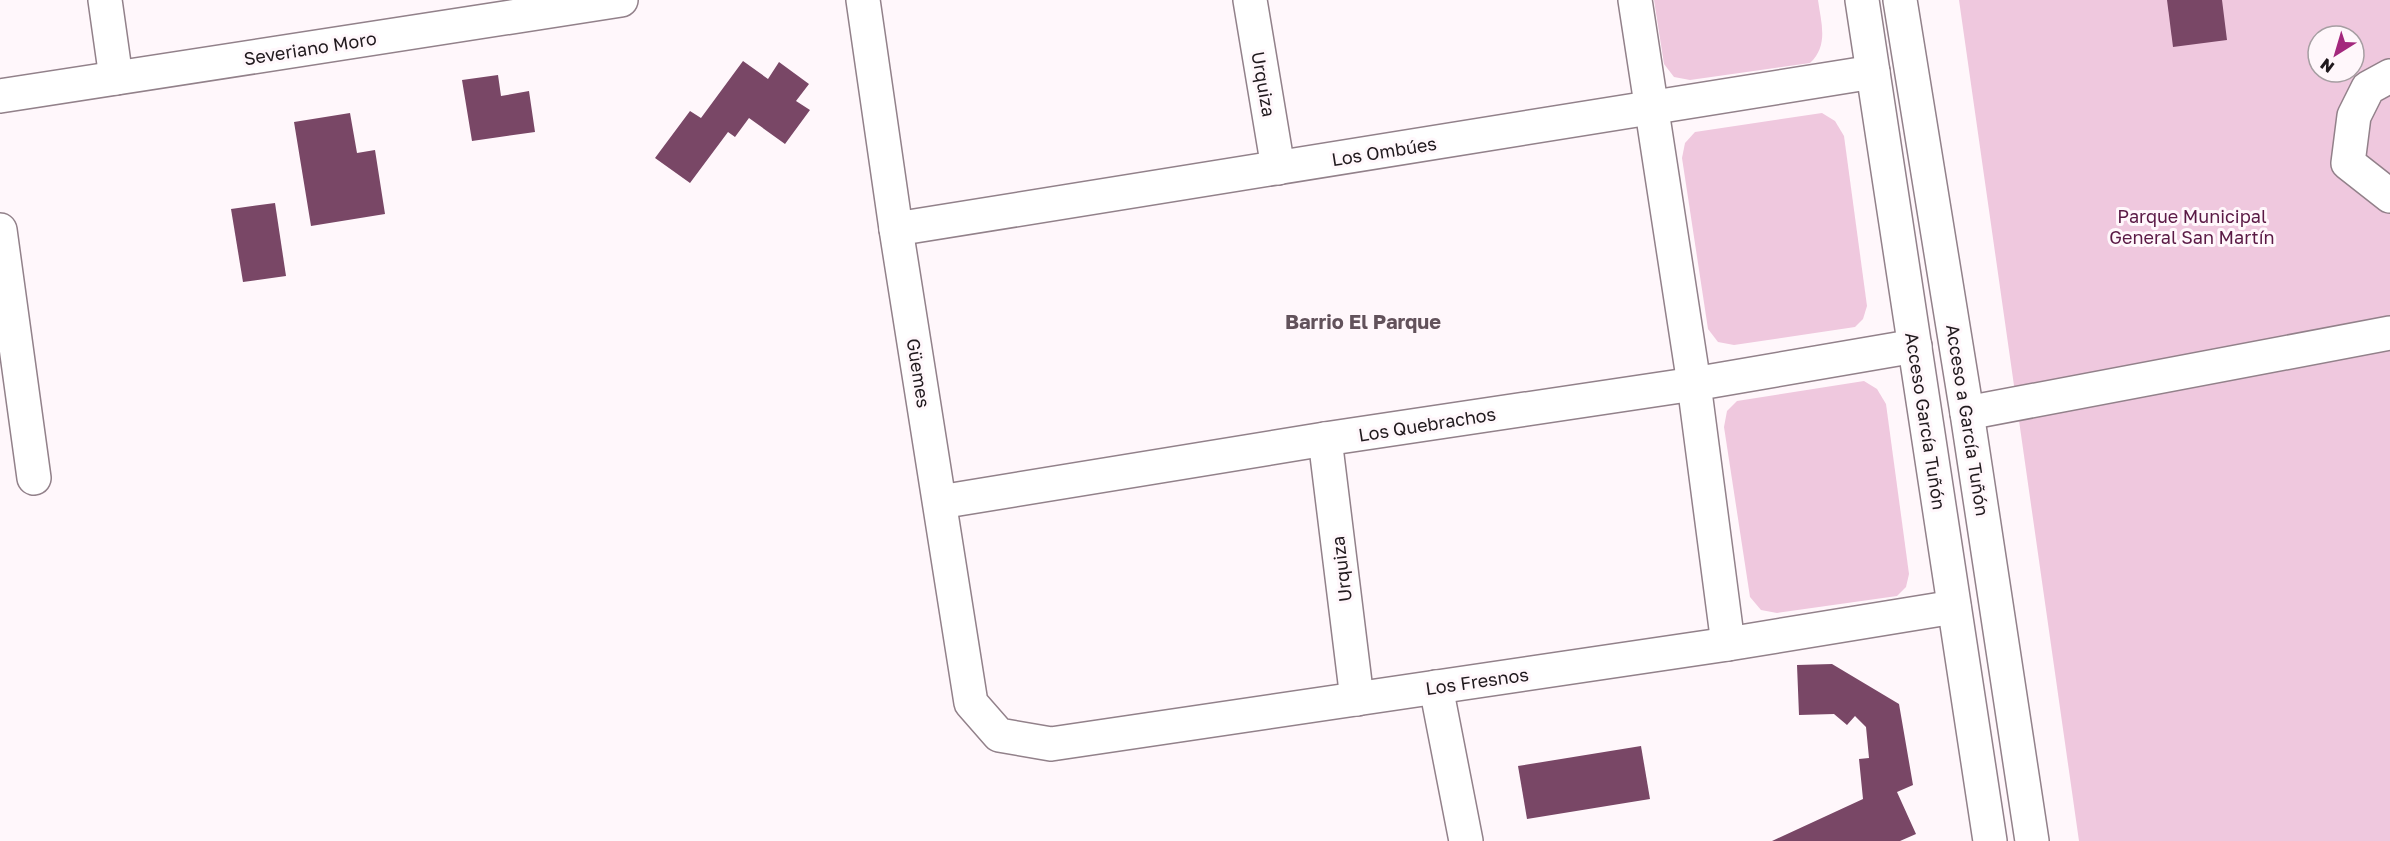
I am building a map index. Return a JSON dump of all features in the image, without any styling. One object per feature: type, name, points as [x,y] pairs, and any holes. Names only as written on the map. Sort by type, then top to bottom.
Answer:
[{"type":"street","points":[[105,0],[116,78]]},
{"type":"street","name":"Severiano Moro","points":[[0,96],[621,0]]},
{"type":"street","name":"Güemes","points":[[863,0],[896,229],[971,703],[999,735]]},
{"type":"street","name":"Urquiza","points":[[1250,0],[1278,168]]},
{"type":"street","points":[[1635,0],[1694,384],[1728,644]]},
{"type":"street","name":"Acceso García Tuñón","points":[[1862,0],[1990,841]]},
{"type":"street","name":"Acceso a García Tuñón","points":[[1900,0],[1967,413],[2032,841]]},
{"type":"street","name":"Los Ombúes","points":[[896,229],[1873,72]]},
{"type":"street","points":[[2390,76],[2368,88],[2354,116],[2348,163],[2390,195]]},
{"type":"street","points":[[0,230],[34,478]]},
{"type":"street","points":[[1967,413],[2390,333]]},
{"type":"street","name":"Los Quebrachos","points":[[940,502],[1325,439],[1694,384],[1915,346]]},
{"type":"street","name":"Urquiza","points":[[1325,439],[1357,699]]},
{"type":"street","name":"Los Fresnos","points":[[999,735],[1050,744],[1728,644],[1995,599]]},
{"type":"street","points":[[1436,687],[1466,841]]},
{"type":"green space","points":[[1654,0],[1818,0],[1822,25],[1820,49],[1810,63],[1690,80],[1674,77],[1664,64]]},
{"type":"green space","name":"Parque Municipal General San Martín","points":[[1959,0],[2390,0],[2390,841],[2079,841]]},
{"type":"green space","points":[[1822,113],[1835,121],[1844,136],[1867,306],[1863,319],[1855,327],[1734,345],[1718,342],[1708,329],[1682,158],[1685,143],[1695,132]]},
{"type":"green space","points":[[1864,381],[1877,389],[1886,404],[1909,574],[1906,587],[1897,596],[1777,613],[1761,610],[1750,597],[1724,427],[1727,411],[1737,401]]},
{"type":"building","points":[[2167,0],[2222,0],[2227,40],[2173,47]]},
{"type":"building","points":[[743,61],[768,79],[779,62],[809,84],[796,101],[810,110],[785,144],[749,118],[735,137],[728,132],[690,183],[655,158],[690,111],[701,118]]},
{"type":"building","points":[[498,75],[501,96],[529,91],[535,132],[472,141],[462,80]]},
{"type":"building","points":[[350,113],[357,153],[375,150],[385,214],[311,226],[294,122]]},
{"type":"building","points":[[275,203],[286,276],[243,282],[231,209]]},
{"type":"building","points":[[1832,664],[1899,704],[1913,785],[1897,792],[1916,834],[1900,841],[1772,841],[1863,799],[1859,759],[1869,758],[1866,727],[1855,716],[1847,725],[1834,714],[1799,715],[1797,665]]},
{"type":"building","points":[[1641,746],[1650,799],[1527,819],[1518,766]]},
{"type":"district","name":"Barrio El Parque","points":[[1363,321]]}]
